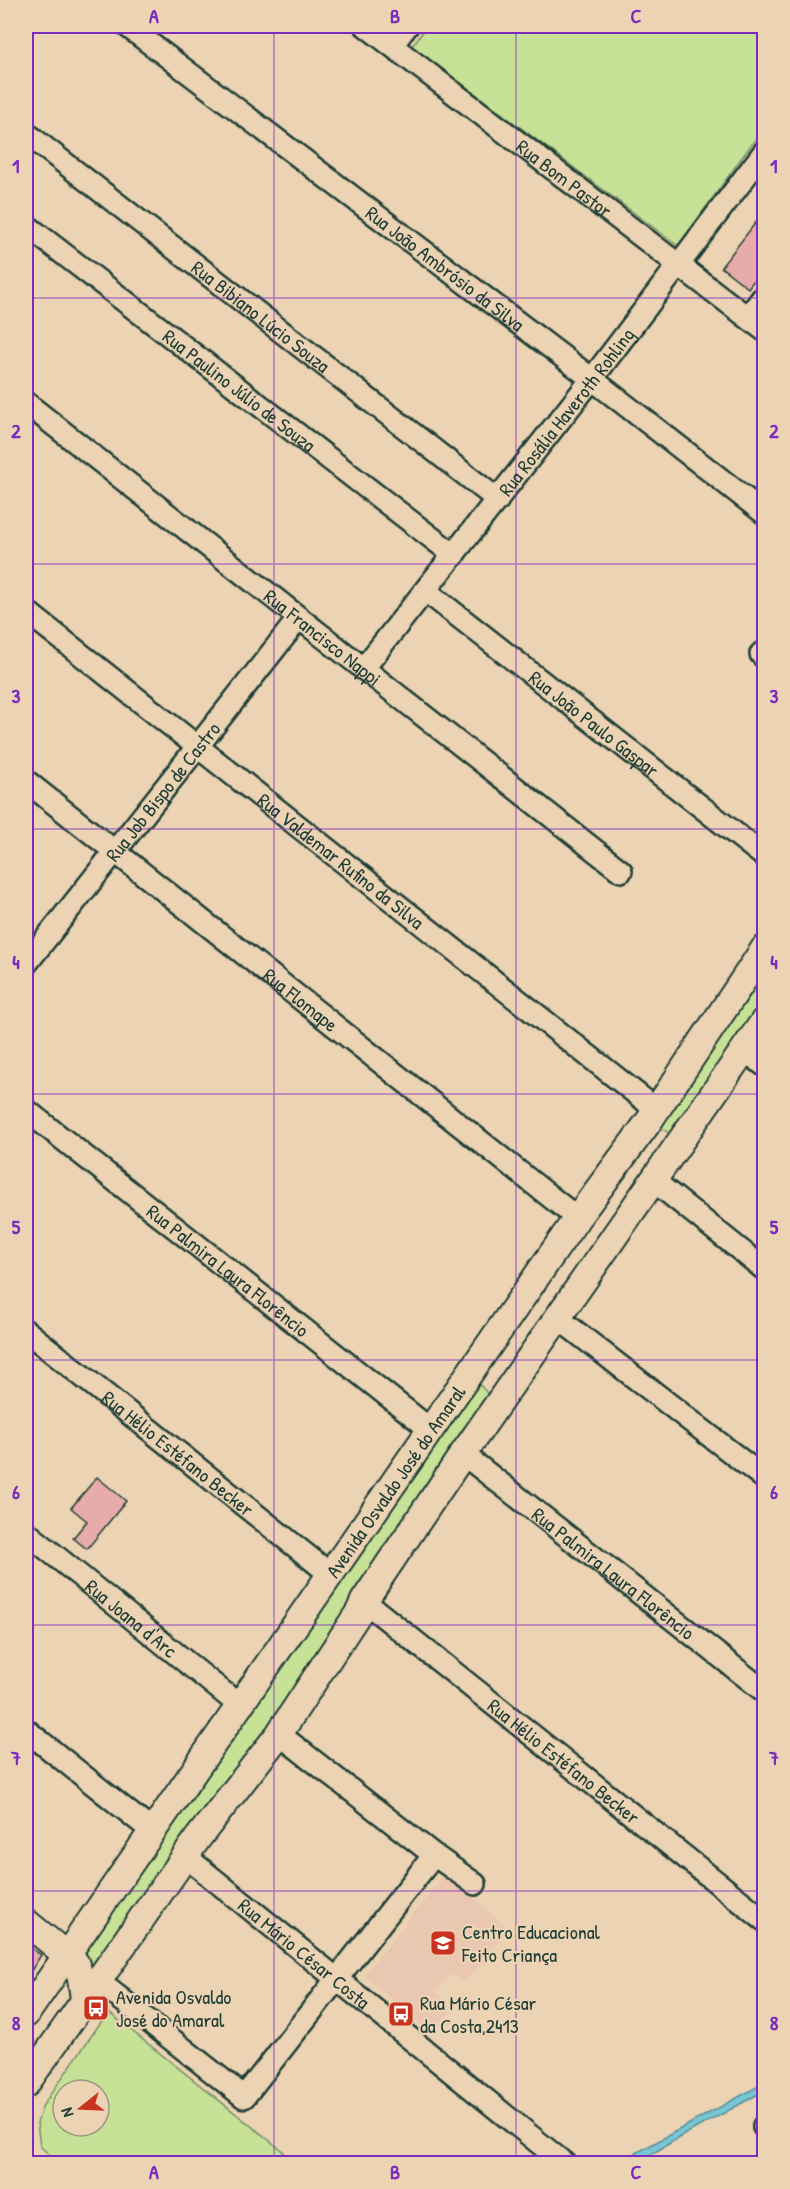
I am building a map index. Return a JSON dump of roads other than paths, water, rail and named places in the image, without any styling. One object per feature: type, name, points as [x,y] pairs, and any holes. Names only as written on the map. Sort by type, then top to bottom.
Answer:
[{"type":"main road","name":"Avenida Osvaldo José do Amaral","points":[[26,2014],[577,1218],[657,1110],[765,949]]},
{"type":"main road","name":"Avenida Osvaldo José do Amaral","points":[[26,2084],[185,1856],[279,1734],[364,1601],[463,1454],[765,1021]]},
{"type":"main road","points":[[487,1349],[489,1365],[493,1371],[507,1379],[515,1379]]},
{"type":"main road","points":[[26,1922],[75,1962],[81,1978],[91,1990]]},
{"type":"street","name":"Rua João Ambrósio da Silva","points":[[127,26],[765,513]]},
{"type":"street","name":"Rua Bom Pastor","points":[[366,26],[756,323]]},
{"type":"street","points":[[392,45],[407,26]]},
{"type":"street","name":"Rua Bibiano Lúcio Souza","points":[[26,133],[498,500]]},
{"type":"street","name":"Rua Rosália Haveroth Rohling","points":[[363,669],[498,500],[765,152]]},
{"type":"street","name":"Rua Paulino Júlio de Souza","points":[[26,225],[454,555]]},
{"type":"street","points":[[756,323],[765,296]]},
{"type":"street","name":"Rua Francisco Nappi","points":[[26,403],[621,871]]},
{"type":"street","name":"Rua João Paulo Gaspar","points":[[426,591],[765,856]]},
{"type":"street","name":"Rua Valdemar Rufino da Silva","points":[[26,611],[657,1110]]},
{"type":"street","name":"Rua Job Bispo de Castro","points":[[26,964],[299,618]]},
{"type":"street","name":"Rua Flomape","points":[[26,781],[577,1218]]},
{"type":"street","points":[[744,1050],[765,1065]]},
{"type":"street","name":"Rua Palmira Laura Florêncio","points":[[26,1110],[431,1430]]},
{"type":"street","points":[[654,1181],[765,1269]]},
{"type":"street","points":[[558,1318],[765,1478]]},
{"type":"street","name":"Rua Hélio Estéfano Becker","points":[[26,1331],[330,1574]]},
{"type":"street","name":"Rua Palmira Laura Florêncio","points":[[463,1454],[765,1690]]},
{"type":"street","name":"Rua Joana d'Arc","points":[[27,1536],[238,1706]]},
{"type":"street","name":"Rua Hélio Estéfano Becker","points":[[364,1601],[765,1920]]},
{"type":"street","points":[[26,1730],[152,1831]]},
{"type":"street","points":[[279,1734],[434,1856],[475,1884]]},
{"type":"street","name":"Rua Mário César Costa","points":[[185,1856],[565,2163]]},
{"type":"street","points":[[91,1990],[244,2097],[434,1856]]},
{"type":"water","points":[[764,2083],[764,2091],[637,2163],[618,2163]]},
{"type":"place","name":"Centro Educacional Feito Criança","points":[[443,1943]]},
{"type":"place","name":"Avenida Osvaldo José do Amaral","points":[[96,2008]]},
{"type":"place","name":"Rua Mário César da Costa,2413","points":[[401,2014]]}]
